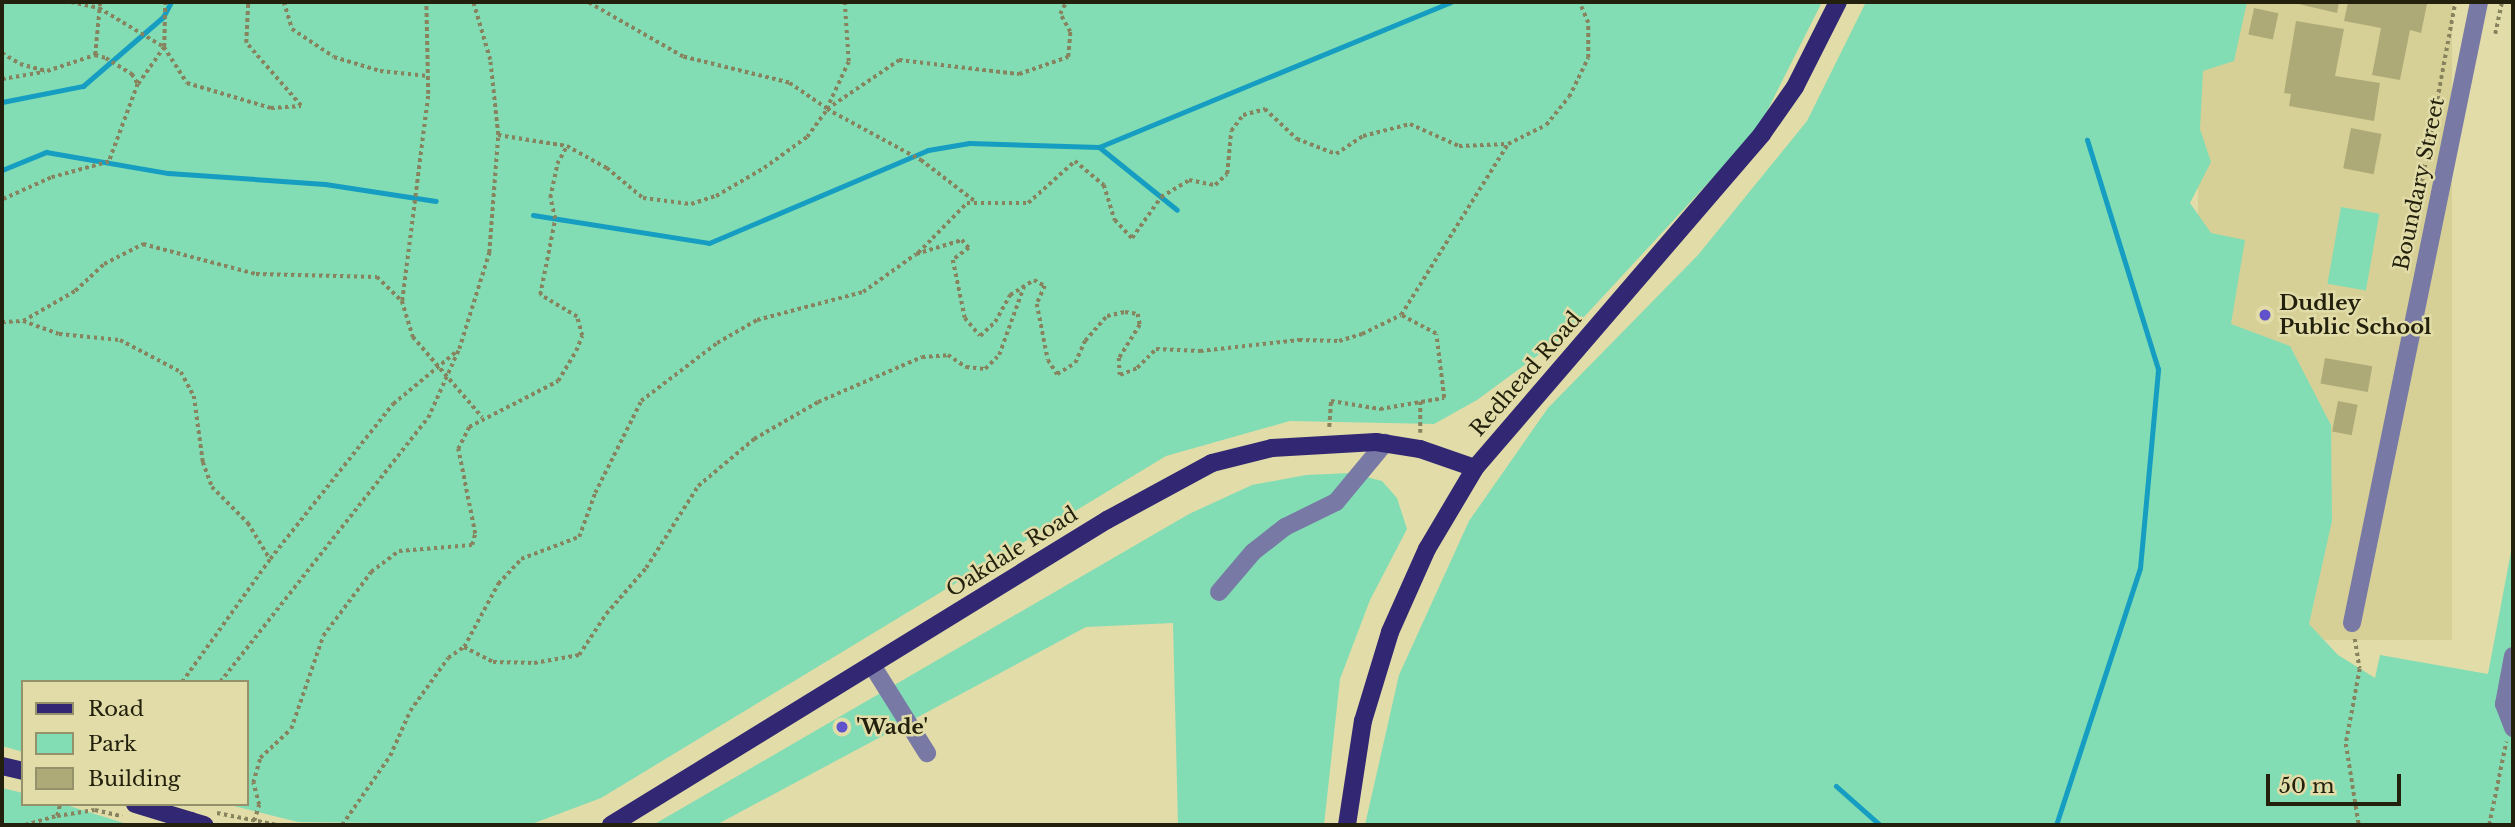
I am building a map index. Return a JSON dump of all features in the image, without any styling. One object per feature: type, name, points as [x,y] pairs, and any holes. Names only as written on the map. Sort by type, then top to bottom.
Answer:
[{"type":"main road","name":"Redhead Road","points":[[1347,825],[1363,721],[1390,632],[1427,549],[1475,468],[1762,134],[1795,87],[1838,2]]},
{"type":"main road","name":"Oakdale Road","points":[[611,825],[1107,520],[1212,463],[1272,448],[1328,441],[1385,443],[1420,449],[1475,468]]},
{"type":"main road","points":[[2,766],[21,771]]},
{"type":"main road","points":[[133,811],[200,819]]},
{"type":"street","name":"Boundary Street","points":[[2353,623],[2479,2]]},
{"type":"street","points":[[1219,592],[1263,543],[1285,527],[1336,502],[1385,443]]},
{"type":"street","points":[[2512,727],[2504,704],[2513,656]]},
{"type":"street","points":[[872,665],[927,753]]},
{"type":"path","points":[[71,2],[99,8],[164,47],[187,83],[271,108],[302,106],[246,43],[248,2]]},
{"type":"path","points":[[95,55],[100,2]]},
{"type":"path","points":[[2,200],[51,178],[109,162],[138,84],[164,47],[165,2]]},
{"type":"path","points":[[284,2],[292,29],[334,57],[380,71],[428,76]]},
{"type":"path","points":[[426,2],[428,76],[402,302],[413,337],[435,367],[482,417]]},
{"type":"path","points":[[222,680],[428,418],[459,349],[489,253],[498,135],[490,60],[473,2]]},
{"type":"path","points":[[587,2],[683,57],[789,83],[827,109],[921,160],[977,203]]},
{"type":"path","points":[[498,135],[567,146],[607,169],[643,198],[691,204],[716,196],[764,169],[807,137],[827,109],[849,62],[845,2]]},
{"type":"path","points":[[827,109],[899,60],[1019,74],[1068,57],[1070,32],[1060,14],[1066,2]]},
{"type":"path","points":[[342,825],[390,756],[410,711],[448,658],[464,647],[498,584],[521,559],[579,537],[595,493],[641,401],[717,343],[757,320],[863,292],[916,254],[967,203],[1028,203],[1075,161],[1104,185],[1115,220],[1132,238],[1161,197],[1189,180],[1215,185],[1227,174],[1231,131],[1242,115],[1265,109],[1297,139],[1336,154],[1363,136],[1410,124],[1459,146],[1508,145],[1546,125],[1569,97],[1588,58],[1588,23],[1579,2]]},
{"type":"path","points":[[2495,34],[2502,2]]},
{"type":"path","points":[[2,53],[20,64],[47,71]]},
{"type":"path","points":[[2,79],[47,71],[95,55],[106,58],[138,84]]},
{"type":"path","points":[[916,254],[951,241],[962,240],[969,248],[953,260],[965,318],[980,336],[995,321],[1010,295],[1034,280],[1045,286],[1037,304],[1048,360],[1057,374],[1075,363],[1085,341],[1107,316],[1125,312],[1138,314],[1140,325],[1119,358],[1120,374],[1138,368],[1156,349],[1200,351],[1268,343],[1339,341],[1401,315],[1508,145]]},
{"type":"path","points":[[254,821],[258,804],[253,783],[260,758],[291,729],[323,636],[371,572],[409,547],[435,552],[472,545],[475,534],[458,449],[469,427],[482,417],[558,381],[582,336],[577,317],[540,295],[555,219],[550,198],[557,164],[567,146]]},
{"type":"path","points":[[23,321],[75,291],[104,264],[143,244],[256,274],[377,277],[402,302]]},
{"type":"path","points":[[464,647],[493,662],[534,663],[579,655],[606,614],[646,568],[698,486],[754,439],[818,402],[922,357],[948,355],[965,367],[985,369],[999,355],[1024,286]]},
{"type":"path","points":[[1328,441],[1331,401],[1380,409],[1444,398],[1436,334],[1401,315]]},
{"type":"path","points":[[2,322],[23,321],[59,334],[120,340],[181,372],[194,396],[203,462],[212,487],[248,523],[270,559]]},
{"type":"path","points":[[183,680],[270,559],[393,404],[459,349]]},
{"type":"path","points":[[1420,402],[1420,449]]},
{"type":"path","points":[[2353,623],[2360,669],[2346,744],[2359,825]]},
{"type":"path","points":[[2488,825],[2512,727]]},
{"type":"path","points":[[57,816],[60,806]]},
{"type":"path","points":[[25,825],[95,810],[133,811]]},
{"type":"path","points":[[200,819],[254,821],[277,825]]},
{"type":"shaded area","name":"Dudley Public School","points":[[2198,2],[2452,2],[2452,640],[2198,640]]},
{"type":"green space","points":[[2,2],[1822,2],[1758,129],[1571,331],[1477,400],[1434,424],[1290,421],[1166,456],[601,798],[529,825],[298,822],[234,806],[248,806],[248,680],[21,680],[21,751],[2,746]]},
{"type":"green space","points":[[1866,2],[2247,2],[2234,61],[2203,71],[2200,129],[2211,162],[2190,203],[2211,233],[2245,240],[2231,324],[2290,346],[2331,425],[2332,521],[2309,624],[2338,655],[2375,678],[2380,655],[2488,674],[2513,541],[2513,825],[1365,825],[1399,675],[1469,521],[1548,408],[1698,255],[1807,121]]},
{"type":"green space","points":[[2341,207],[2379,214],[2366,291],[2327,284]]},
{"type":"green space","points":[[1351,473],[1382,481],[1397,498],[1407,529],[1370,600],[1340,679],[1324,825],[1178,825],[1173,623],[1086,627],[716,825],[653,825],[1189,514],[1252,485],[1306,475]]},
{"type":"green space","points":[[2,788],[21,793],[21,806],[69,806],[130,825],[2,825]]},
{"type":"building","points":[[2290,2],[2339,2],[2337,13]]},
{"type":"building","points":[[2348,2],[2427,4],[2421,33],[2410,30],[2400,80],[2372,75],[2381,28],[2344,21]]},
{"type":"building","points":[[2254,8],[2278,13],[2273,40],[2248,34]]},
{"type":"building","points":[[2296,21],[2344,29],[2335,76],[2380,83],[2374,121],[2289,106],[2291,94],[2284,93]]},
{"type":"building","points":[[2351,128],[2381,134],[2374,174],[2343,168]]},
{"type":"building","points":[[2325,358],[2372,366],[2368,392],[2320,384]]},
{"type":"building","points":[[2338,401],[2358,405],[2352,435],[2332,431]]},
{"type":"waterway","points":[[2,102],[83,86],[163,17],[171,2]]},
{"type":"waterway","points":[[533,215],[709,243],[928,150],[969,143],[1099,147],[1450,2]]},
{"type":"waterway","points":[[2056,825],[2140,568],[2158,369],[2087,140]]},
{"type":"waterway","points":[[1099,147],[1177,210]]},
{"type":"waterway","points":[[2,170],[46,152],[168,173],[325,184],[436,201]]},
{"type":"waterway","points":[[1836,786],[1880,825]]},
{"type":"place","name":"Dudley Public School","points":[[2265,315]]},
{"type":"place","name":"'Wade'","points":[[842,727]]}]
